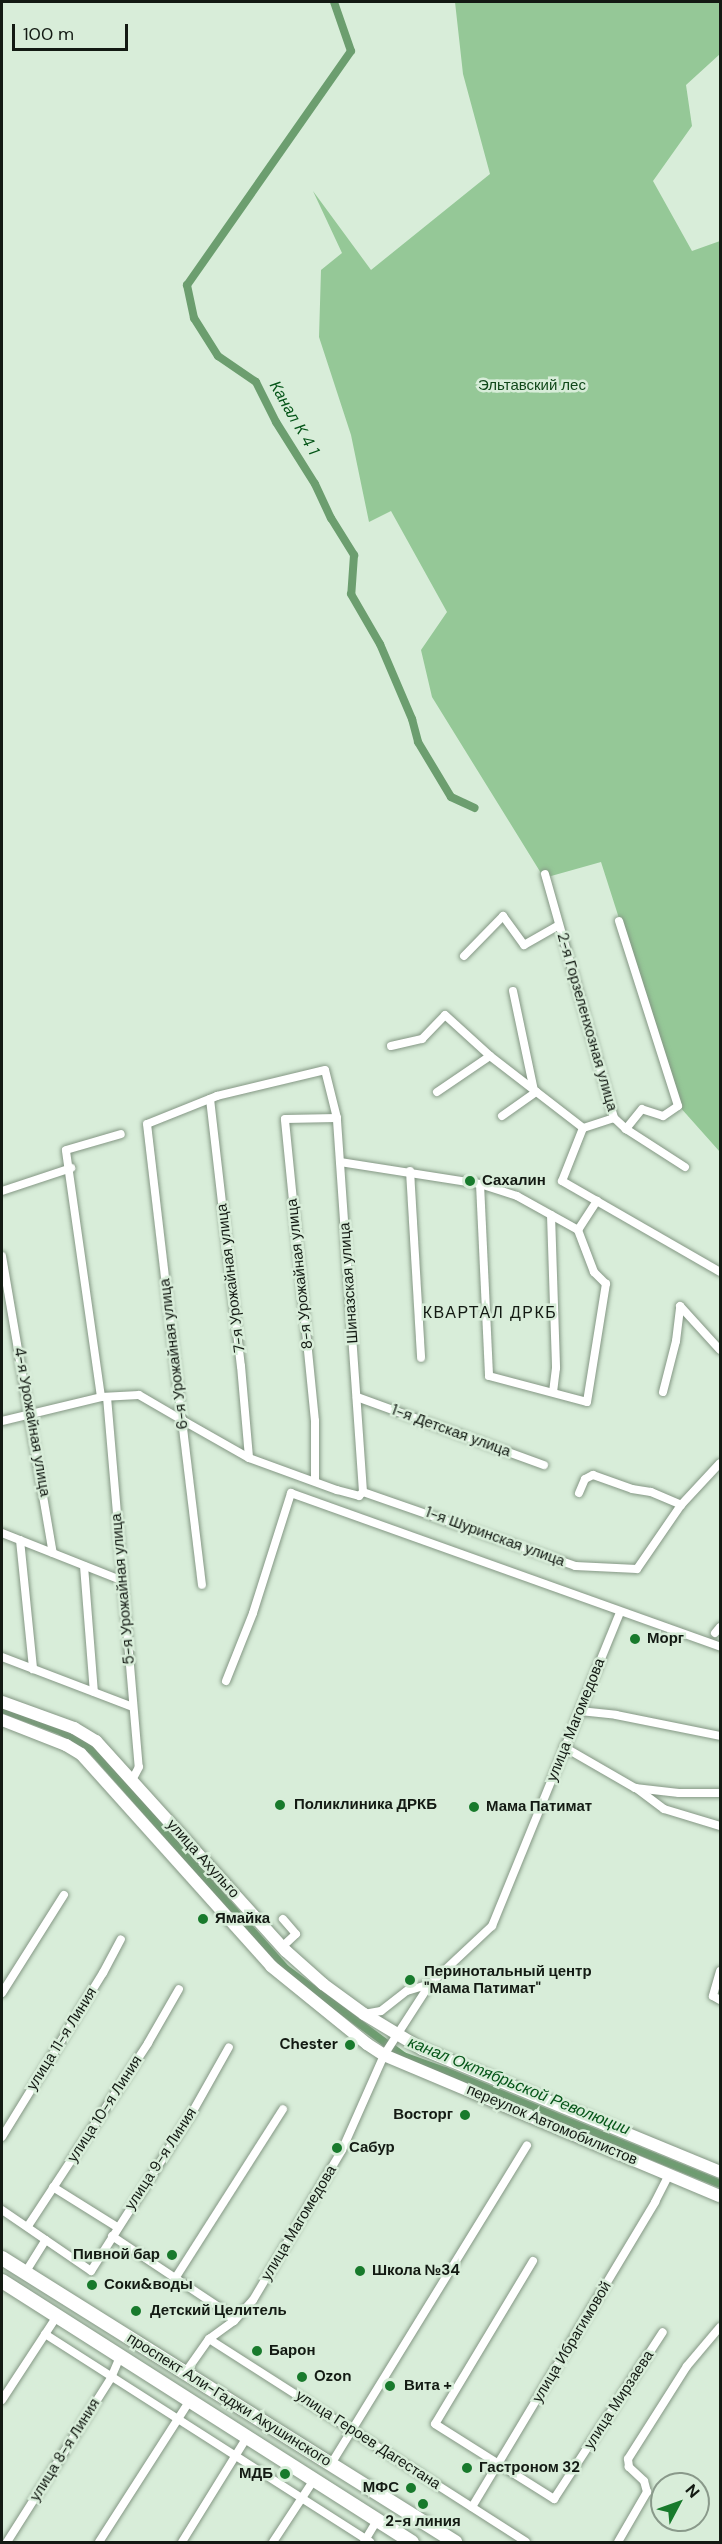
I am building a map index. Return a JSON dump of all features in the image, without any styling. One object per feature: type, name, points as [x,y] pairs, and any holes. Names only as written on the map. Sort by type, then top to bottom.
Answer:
[{"type":"main road","name":"улица Ахульго","points":[[2,1702],[88,1736],[132,1780],[282,1947],[316,1978],[396,2037]]},
{"type":"main road","name":"переулок Автомобилистов","points":[[2,1720],[66,1745],[81,1754],[271,1966],[367,2044],[384,2055],[720,2196]]},
{"type":"main road","points":[[396,2037],[720,2172]]},
{"type":"main road","name":"проспект Али-Гаджи Акушинского","points":[[2,2258],[455,2542]]},
{"type":"main road","name":"проспект Али-Гаджи Акушинского","points":[[2,2281],[412,2542]]},
{"type":"street","name":"2-я Горзеленхозная улица","points":[[545,874],[614,1118]]},
{"type":"street","name":"2-я Горзеленхозная улица","points":[[464,956],[503,916],[524,945],[559,925]]},
{"type":"street","points":[[619,921],[678,1106],[663,1116],[642,1109],[626,1129]]},
{"type":"street","points":[[513,992],[535,1092]]},
{"type":"street","points":[[391,1046],[422,1039],[445,1015],[490,1056],[583,1128]]},
{"type":"street","points":[[437,1092],[490,1056]]},
{"type":"street","name":"Шиназская улица","points":[[210,1099],[325,1070],[337,1118],[357,1397],[361,1494]]},
{"type":"street","points":[[502,1116],[535,1092]]},
{"type":"street","name":"6-я Урожайная улица","points":[[202,1585],[147,1124],[210,1099]]},
{"type":"street","name":"7-я Урожайная улица","points":[[210,1099],[241,1366],[249,1458]]},
{"type":"street","name":"8-я Урожайная улица","points":[[315,1480],[315,1421],[285,1119],[337,1118]]},
{"type":"street","points":[[583,1128],[614,1118],[626,1129],[685,1167]]},
{"type":"street","points":[[583,1128],[562,1181],[720,1272]]},
{"type":"street","name":"5-я Урожайная улица","points":[[121,1134],[66,1150],[71,1168],[104,1397],[139,1767],[132,1780]]},
{"type":"street","points":[[340,1162],[480,1184],[517,1196],[578,1230],[594,1272],[606,1284],[587,1402],[553,1391],[489,1376],[480,1184]]},
{"type":"street","points":[[2,1191],[71,1168]]},
{"type":"street","points":[[410,1172],[421,1358]]},
{"type":"street","points":[[578,1230],[597,1201]]},
{"type":"street","points":[[551,1215],[556,1368],[553,1391]]},
{"type":"street","name":"4-я Урожайная улица","points":[[2,1256],[53,1553]]},
{"type":"street","points":[[663,1392],[676,1341],[680,1306],[720,1350]]},
{"type":"street","name":"1-я Шуринская улица","points":[[2,1421],[104,1397],[139,1395],[249,1458],[575,1566],[637,1569],[644,1562],[681,1505],[720,1463]]},
{"type":"street","name":"1-я Детская улица","points":[[357,1397],[544,1465]]},
{"type":"street","points":[[579,1493],[585,1479],[593,1475],[632,1489],[651,1492],[681,1505]]},
{"type":"street","points":[[226,1681],[253,1613],[291,1493],[720,1647]]},
{"type":"street","points":[[2,1533],[121,1580]]},
{"type":"street","points":[[20,1540],[33,1669]]},
{"type":"street","points":[[84,1566],[94,1692]]},
{"type":"street","name":"улица Магомедова","points":[[185,2373],[209,2339],[234,2320],[253,2300],[342,2150],[384,2055],[430,1984],[492,1926],[620,1612]]},
{"type":"street","points":[[2,1657],[133,1707]]},
{"type":"street","points":[[580,1711],[616,1715],[720,1736]]},
{"type":"street","points":[[564,1747],[635,1788],[664,1809],[720,1826]]},
{"type":"street","points":[[635,1788],[679,1793],[720,1793]]},
{"type":"street","points":[[2,1993],[64,1895]]},
{"type":"street","points":[[282,1947],[296,1934],[283,1919]]},
{"type":"street","name":"улица 11-я Линия","points":[[2,2137],[103,1973],[120,1939]]},
{"type":"street","points":[[720,1971],[713,1996],[720,2000]]},
{"type":"street","points":[[364,2014],[381,2012],[407,1991],[430,1984]]},
{"type":"street","name":"улица 10-я Линия","points":[[28,2226],[148,2043],[179,1989]]},
{"type":"street","name":"улица 9-я Линия","points":[[46,2240],[91,2271],[193,2111],[229,2047]]},
{"type":"street","points":[[176,2277],[283,2109]]},
{"type":"street","points":[[332,2464],[527,2145]]},
{"type":"street","name":"улица Ибрагимовой","points":[[472,2507],[669,2175]]},
{"type":"street","points":[[54,2187],[117,2227]]},
{"type":"street","points":[[2,2210],[46,2240],[25,2273]]},
{"type":"street","points":[[112,2236],[176,2277],[234,2320]]},
{"type":"street","points":[[499,2464],[435,2424],[533,2262]]},
{"type":"street","points":[[2,2400],[57,2316]]},
{"type":"street","points":[[618,2542],[647,2492],[645,2481],[629,2467],[628,2459],[687,2366],[720,2327]]},
{"type":"street","name":"улица Мирзаева","points":[[499,2464],[554,2499],[663,2332]]},
{"type":"street","points":[[45,2334],[366,2542],[377,2520]]},
{"type":"street","name":"улица Героев Дагестана","points":[[209,2339],[526,2542]]},
{"type":"street","name":"улица 8-я Линия","points":[[7,2542],[111,2378],[120,2357]]},
{"type":"street","points":[[99,2542],[190,2400]]},
{"type":"street","points":[[182,2542],[247,2437]]},
{"type":"street","points":[[273,2542],[313,2481]]},
{"type":"green space","name":"Эльтавский лес","points":[[455,2],[720,2],[720,54],[686,85],[692,126],[653,181],[692,251],[720,241],[720,1152],[679,1106],[601,862],[544,878],[432,697],[421,650],[447,612],[391,511],[369,522],[351,435],[319,337],[321,270],[342,253],[313,191],[371,270],[490,174],[463,74]]},
{"type":"waterway","name":"Канал К 4 1","points":[[334,2],[351,51],[187,285],[194,318],[218,356],[256,382],[276,422],[315,484],[331,518],[354,555],[351,594],[380,644],[412,719],[418,742],[451,797],[475,808]]},
{"type":"waterway","name":"канал Октябрьской Революции","points":[[2,1709],[61,1731],[93,1751],[286,1969],[403,2056],[445,2071],[720,2184]]},
{"type":"place","name":"Сахалин","points":[[470,1181]]},
{"type":"place","name":"Морг","points":[[635,1639]]},
{"type":"place","name":"Поликлиника ДРКБ","points":[[280,1805]]},
{"type":"place","name":"Мама Патимат","points":[[474,1807]]},
{"type":"place","name":"Ямайка","points":[[203,1919]]},
{"type":"place","name":"Перинотальный центр \"Мама Патимат\"","points":[[410,1980]]},
{"type":"place","name":"Chester","points":[[350,2045]]},
{"type":"place","name":"Восторг","points":[[465,2115]]},
{"type":"place","name":"Сабур","points":[[337,2148]]},
{"type":"place","name":"Пивной бар","points":[[172,2255]]},
{"type":"place","name":"Школа №34","points":[[360,2271]]},
{"type":"place","name":"Соки&воды","points":[[92,2285]]},
{"type":"place","name":"Детский Целитель","points":[[136,2311]]},
{"type":"place","name":"Барон","points":[[257,2351]]},
{"type":"place","name":"Ozon","points":[[302,2377]]},
{"type":"place","name":"Вита +","points":[[390,2386]]},
{"type":"place","name":"Гастроном 32","points":[[467,2468]]},
{"type":"place","name":"МДБ","points":[[285,2474]]},
{"type":"place","name":"МФС","points":[[411,2488]]},
{"type":"place","name":"2-я линия","points":[[423,2504]]},
{"type":"district","name":"КВАРТАЛ ДРКБ","points":[[490,1313]]}]
